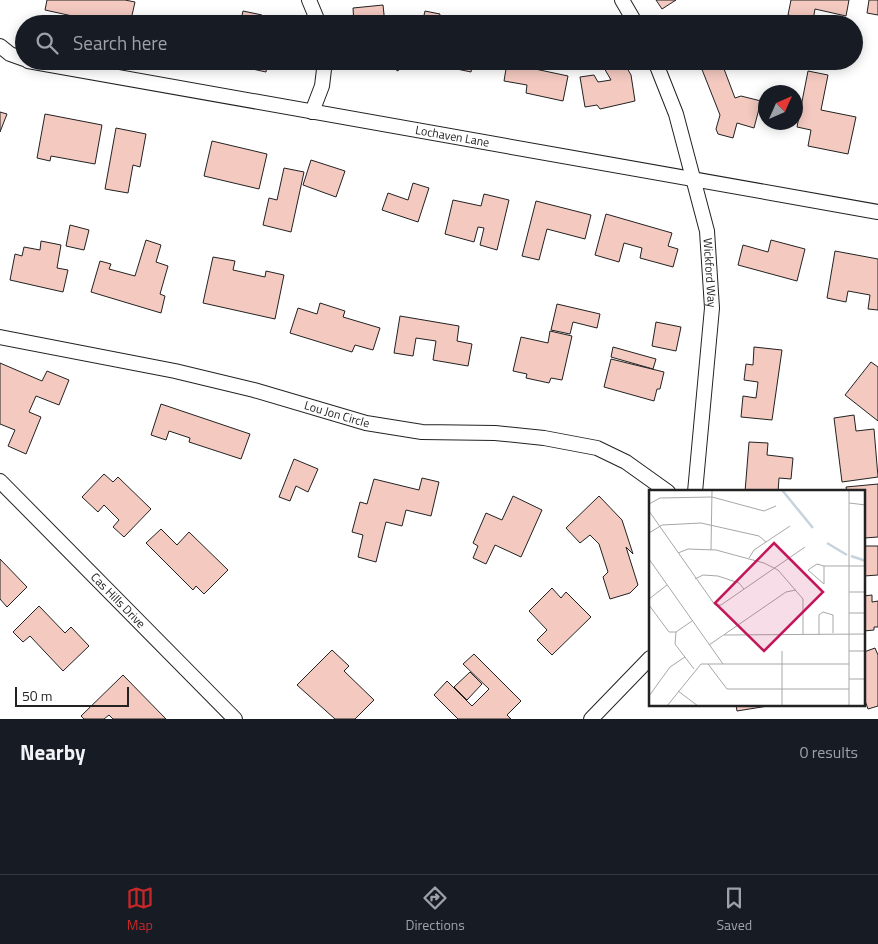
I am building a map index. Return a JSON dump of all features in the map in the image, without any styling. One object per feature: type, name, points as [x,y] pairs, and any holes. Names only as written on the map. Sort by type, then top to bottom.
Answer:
[{"type":"street","points":[[309,0],[315,15]]},
{"type":"street","points":[[622,0],[631,15]]},
{"type":"street","points":[[0,46],[15,56]]},
{"type":"street","name":"Lochaven Lane","points":[[78,70],[878,212]]},
{"type":"street","points":[[312,112],[322,86],[324,70]]},
{"type":"street","name":"Wickford Way","points":[[659,70],[676,114],[707,231],[712,308],[695,490]]},
{"type":"street","name":"Lou Jon Circle","points":[[0,337],[175,371],[254,390],[366,423],[422,432],[515,435],[597,448],[626,462],[665,490]]},
{"type":"street","name":"Cas Hills Drive","points":[[0,481],[235,719]]},
{"type":"street","points":[[591,719],[649,659]]},
{"type":"building","points":[[47,0],[125,0],[135,2],[132,15],[68,15],[45,10]]},
{"type":"building","points":[[656,0],[676,0],[662,9]]},
{"type":"building","points":[[791,0],[849,0],[846,15],[815,9],[814,15],[788,15]]},
{"type":"building","points":[[869,0],[878,0],[878,15],[867,13]]},
{"type":"building","points":[[383,5],[384,15],[353,15],[353,8]]},
{"type":"building","points":[[243,11],[262,15],[242,15]]},
{"type":"building","points":[[425,11],[440,14],[440,15],[424,15]]},
{"type":"building","points":[[506,70],[540,70],[568,76],[563,101],[526,93],[527,85],[504,81]]},
{"type":"building","points":[[605,70],[628,70],[631,75],[635,101],[600,109],[597,105],[585,107],[580,77],[594,75],[598,82],[611,80]]},
{"type":"building","points":[[702,70],[724,70],[735,98],[741,96],[758,100],[758,113],[754,128],[737,123],[733,138],[718,134],[716,129],[720,115]]},
{"type":"building","points":[[808,71],[828,75],[821,110],[856,117],[848,154],[808,146],[811,130],[803,128],[803,96]]},
{"type":"building","points":[[0,112],[7,114],[0,132]]},
{"type":"building","points":[[45,114],[102,125],[95,164],[51,156],[50,161],[37,158]]},
{"type":"building","points":[[116,128],[146,134],[140,167],[133,165],[128,193],[105,189]]},
{"type":"building","points":[[212,141],[267,154],[259,189],[204,176]]},
{"type":"building","points":[[311,160],[345,171],[336,197],[303,185]]},
{"type":"building","points":[[284,168],[304,172],[291,232],[263,225],[269,198],[277,200]]},
{"type":"building","points":[[413,183],[429,188],[418,222],[382,210],[388,193],[408,200]]},
{"type":"building","points":[[484,194],[509,200],[497,250],[480,245],[484,228],[478,227],[474,242],[445,234],[453,200],[481,206]]},
{"type":"building","points":[[536,201],[591,215],[585,239],[547,229],[539,260],[522,256]]},
{"type":"building","points":[[606,214],[672,233],[668,246],[678,249],[673,267],[640,258],[642,248],[624,243],[619,262],[595,255]]},
{"type":"building","points":[[70,225],[89,230],[84,250],[66,246]]},
{"type":"building","points":[[146,240],[161,245],[156,262],[168,266],[160,294],[165,296],[161,313],[91,292],[100,261],[111,264],[109,269],[135,276]]},
{"type":"building","points":[[771,240],[805,249],[797,281],[738,265],[743,245],[768,252]]},
{"type":"building","points":[[41,241],[61,245],[57,268],[68,270],[63,292],[10,280],[15,254],[22,256],[24,247],[40,250]]},
{"type":"building","points":[[835,251],[878,259],[878,310],[868,309],[870,295],[848,291],[846,302],[827,298]]},
{"type":"building","points":[[213,257],[235,261],[233,270],[265,277],[266,271],[284,275],[275,319],[203,303]]},
{"type":"building","points":[[320,303],[345,311],[343,317],[380,328],[373,350],[355,345],[352,352],[290,333],[298,308],[317,314]]},
{"type":"building","points":[[557,304],[600,314],[597,328],[573,322],[570,334],[551,330]]},
{"type":"building","points":[[400,316],[459,326],[457,341],[472,344],[468,366],[433,360],[436,341],[416,338],[413,356],[394,353]]},
{"type":"building","points":[[656,322],[681,327],[676,351],[652,346]]},
{"type":"building","points":[[550,331],[572,336],[562,380],[551,378],[549,383],[526,378],[527,374],[513,371],[521,337],[548,343]]},
{"type":"building","points":[[613,347],[656,359],[653,369],[611,357]]},
{"type":"building","points":[[754,347],[782,350],[772,420],[741,417],[743,396],[756,398],[758,382],[744,380],[746,364],[753,365]]},
{"type":"building","points":[[611,359],[664,372],[660,389],[657,389],[654,401],[604,387]]},
{"type":"building","points":[[871,362],[878,367],[878,421],[845,395]]},
{"type":"building","points":[[0,363],[42,381],[47,371],[69,380],[59,405],[36,396],[29,412],[41,417],[26,454],[8,446],[15,430],[0,424]]},
{"type":"building","points":[[161,404],[250,434],[241,459],[189,442],[190,438],[169,431],[166,440],[151,435]]},
{"type":"building","points":[[854,415],[856,431],[874,429],[878,477],[842,482],[834,418]]},
{"type":"building","points":[[749,442],[768,443],[767,455],[793,458],[791,479],[779,478],[778,490],[745,490]]},
{"type":"building","points":[[294,459],[318,469],[308,492],[296,486],[290,501],[279,497]]},
{"type":"building","points":[[104,474],[113,482],[118,477],[151,509],[124,537],[113,527],[119,520],[104,505],[98,512],[82,497]]},
{"type":"building","points":[[422,478],[439,482],[431,516],[406,510],[402,526],[386,522],[376,562],[358,557],[363,535],[352,532],[360,502],[367,504],[374,479],[419,490]]},
{"type":"building","points":[[878,484],[878,537],[866,538],[866,490],[847,490],[846,487]]},
{"type":"building","points":[[513,496],[542,510],[521,557],[495,545],[486,564],[473,558],[478,546],[473,543],[486,513],[502,520]]},
{"type":"building","points":[[599,496],[622,520],[633,554],[626,547],[638,585],[630,593],[610,599],[603,577],[608,572],[599,544],[590,535],[580,543],[566,528]]},
{"type":"building","points":[[161,529],[177,545],[189,532],[228,570],[204,594],[196,586],[193,590],[146,543]]},
{"type":"building","points":[[866,546],[878,546],[878,575],[866,576]]},
{"type":"building","points":[[0,559],[27,587],[7,607],[0,599]]},
{"type":"building","points":[[552,588],[561,598],[566,592],[591,617],[552,655],[537,640],[547,630],[529,611]]},
{"type":"building","points":[[872,595],[872,602],[878,601],[878,627],[874,627],[874,630],[866,631],[866,596]]},
{"type":"building","points":[[39,606],[65,633],[71,627],[89,646],[63,671],[30,636],[23,642],[13,632]]},
{"type":"building","points":[[875,648],[878,655],[878,706],[868,709],[866,704],[866,651]]},
{"type":"building","points":[[332,650],[349,666],[344,671],[374,700],[355,719],[335,719],[297,685]]},
{"type":"building","points":[[474,654],[521,701],[507,715],[511,719],[458,719],[434,695],[447,681],[472,706],[489,689],[463,664]]},
{"type":"building","points":[[470,672],[482,684],[467,700],[454,687]]},
{"type":"building","points":[[123,675],[166,719],[113,719],[109,715],[104,719],[84,719],[81,716]]},
{"type":"building","points":[[736,706],[768,706],[737,711]]}]
